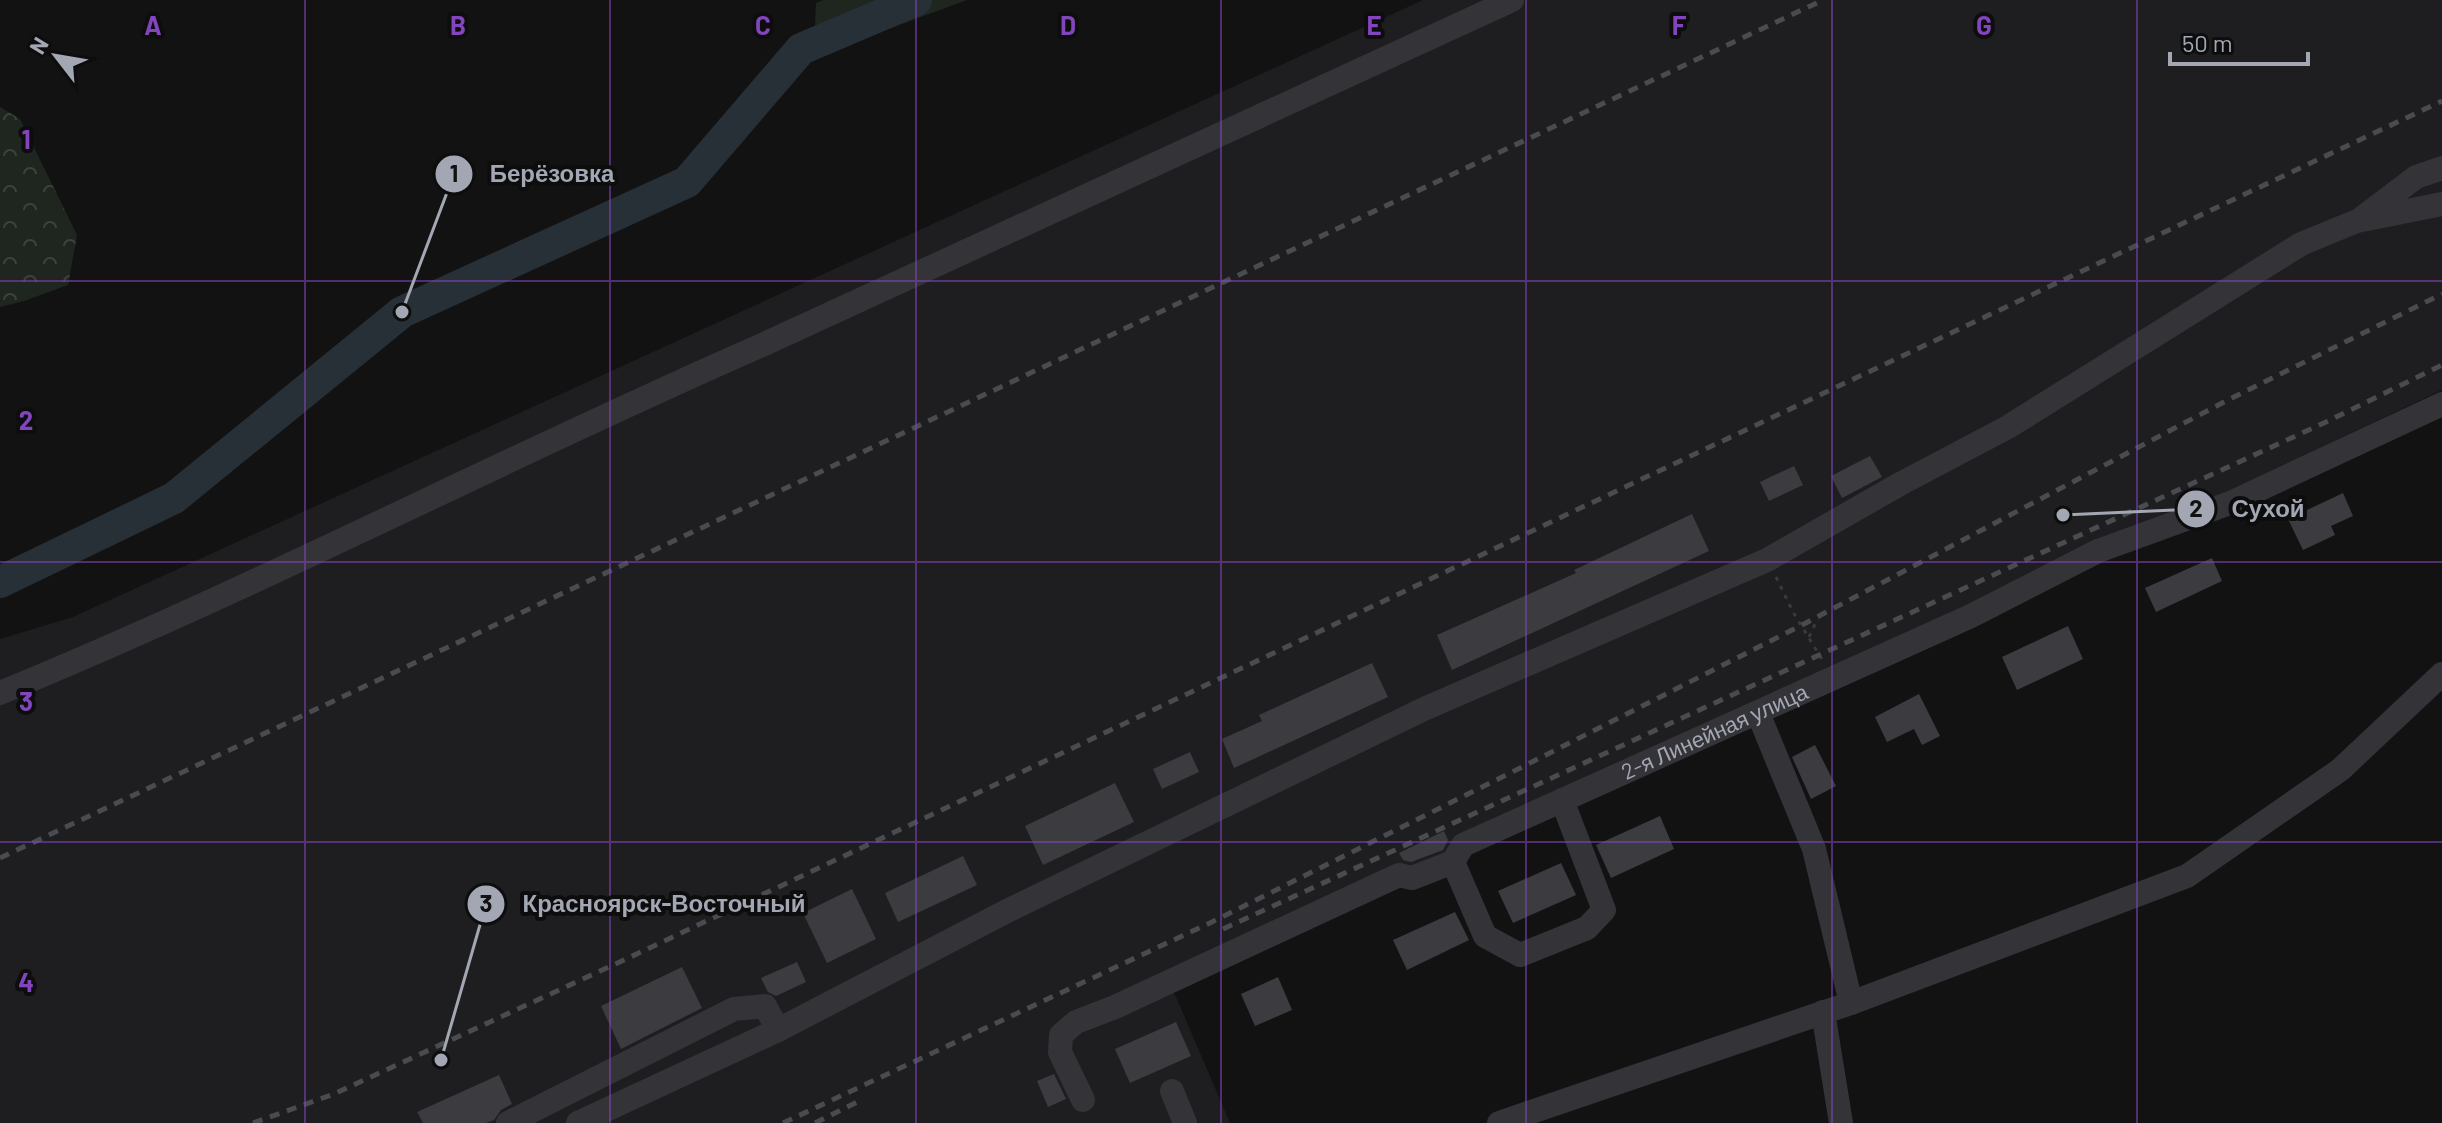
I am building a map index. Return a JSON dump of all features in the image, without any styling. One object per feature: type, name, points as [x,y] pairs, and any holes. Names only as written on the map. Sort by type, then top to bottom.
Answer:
[{"type":"street","points":[[0,693],[120,644],[657,391],[803,327],[1512,0]]},
{"type":"street","points":[[2357,221],[2416,177],[2442,168]]},
{"type":"street","points":[[578,1123],[778,1030],[1009,910],[1424,709],[1767,560],[2008,427],[2301,244],[2357,221],[2442,204]]},
{"type":"street","name":"2-я Линейная улица","points":[[1083,1100],[1060,1052],[1061,1035],[1076,1022],[1115,1007],[1399,875],[1412,878],[1453,862],[1463,845],[1971,616],[2098,551],[2230,503],[2442,404]]},
{"type":"street","points":[[1499,1123],[1851,1003],[2187,876],[2340,770],[2442,674]]},
{"type":"street","points":[[1758,713],[1814,849],[1851,1003]]},
{"type":"street","points":[[1453,862],[1485,936],[1520,955],[1587,928],[1604,910],[1562,800]]},
{"type":"street","points":[[508,1123],[734,1009],[765,1006],[778,1030]]},
{"type":"street","points":[[1823,1012],[1841,1123]]},
{"type":"street","points":[[1172,1091],[1185,1123]]},
{"type":"path","points":[[1767,560],[1793,612],[1826,666],[1833,658]]},
{"type":"path","points":[[1809,637],[1817,620]]},
{"type":"shaded area","points":[[1423,0],[2442,0],[2442,390],[1173,990],[1230,1123],[0,1123],[0,639],[73,617]]},
{"type":"green space","points":[[823,0],[967,0],[883,31],[815,26],[816,3]]},
{"type":"green space","points":[[0,107],[20,119],[77,235],[68,285],[0,307]]},
{"type":"building","points":[[1870,456],[1882,477],[1842,498],[1831,476]]},
{"type":"building","points":[[1794,466],[1803,485],[1769,501],[1760,482]]},
{"type":"building","points":[[2343,493],[2353,516],[2331,526],[2335,535],[2303,550],[2288,519]]},
{"type":"building","points":[[1692,514],[1709,551],[1452,670],[1437,635],[1576,573],[1574,570]]},
{"type":"building","points":[[2212,558],[2222,581],[2156,612],[2145,588]]},
{"type":"building","points":[[2068,626],[2083,659],[2017,690],[2002,657]]},
{"type":"building","points":[[1372,663],[1388,697],[1234,768],[1222,739],[1262,721],[1259,715]]},
{"type":"building","points":[[1919,694],[1940,736],[1922,745],[1914,729],[1887,742],[1875,717]]},
{"type":"building","points":[[1815,745],[1836,786],[1811,799],[1792,757]]},
{"type":"building","points":[[1190,752],[1199,772],[1162,789],[1153,769]]},
{"type":"building","points":[[1115,783],[1134,822],[1043,865],[1025,826]]},
{"type":"building","points":[[1660,816],[1674,849],[1611,878],[1596,845]]},
{"type":"building","points":[[1444,831],[1448,840],[1443,850],[1411,862],[1403,860],[1399,853]]},
{"type":"building","points":[[963,856],[977,885],[898,922],[885,893]]},
{"type":"building","points":[[1561,863],[1576,895],[1513,923],[1498,891]]},
{"type":"building","points":[[852,889],[876,939],[827,963],[803,913]]},
{"type":"building","points":[[1455,912],[1469,940],[1407,970],[1393,940]]},
{"type":"building","points":[[797,962],[806,982],[776,996],[768,992],[761,978]]},
{"type":"building","points":[[682,967],[702,1008],[621,1049],[601,1006]]},
{"type":"building","points":[[1278,977],[1292,1010],[1255,1026],[1241,994]]},
{"type":"building","points":[[1176,1022],[1191,1056],[1130,1083],[1115,1049]]},
{"type":"building","points":[[1054,1074],[1066,1099],[1048,1107],[1037,1081]]},
{"type":"building","points":[[499,1075],[512,1104],[501,1110],[494,1120],[486,1123],[423,1123],[417,1112]]},
{"type":"waterway","points":[[0,582],[174,498],[402,312],[687,182],[801,49],[916,0]]},
{"type":"railway","points":[[0,858],[1823,0]]},
{"type":"railway","points":[[253,1123],[334,1094],[624,960],[2442,101]]},
{"type":"railway","points":[[783,1123],[1212,922],[1802,625],[2224,402],[2442,294]]},
{"type":"railway","points":[[1223,929],[2326,422],[2442,365]]},
{"type":"railway","points":[[815,1123],[861,1100]]},
{"type":"place","name":"Берёзовка","points":[[402,312]]},
{"type":"place","name":"Сухой","points":[[2063,515]]},
{"type":"place","name":"Красноярск-Восточный","points":[[441,1060]]}]
